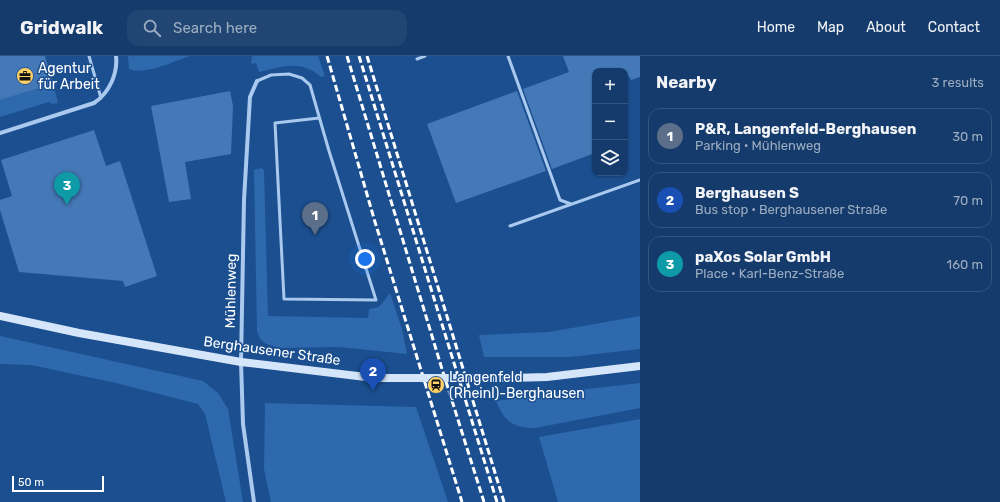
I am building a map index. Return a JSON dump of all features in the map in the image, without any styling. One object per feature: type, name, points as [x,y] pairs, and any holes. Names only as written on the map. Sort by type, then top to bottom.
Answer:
[{"type":"main road","name":"Berghausener Straße","points":[[0,316],[79,333],[241,362],[374,378],[547,377],[640,366]]},
{"type":"street","points":[[0,133],[94,103],[101,98],[112,81],[117,63],[116,56]]},
{"type":"street","name":"Mühlenweg","points":[[254,502],[243,424],[241,362],[244,200],[250,97],[257,81]]},
{"type":"lane","points":[[88,56],[101,98]]},
{"type":"lane","points":[[417,59],[425,56]]},
{"type":"lane","points":[[508,56],[560,200],[571,204]]},
{"type":"lane","points":[[257,81],[271,75],[289,74],[302,78],[310,85],[376,300],[284,299],[275,123],[320,118]]},
{"type":"lane","points":[[510,226],[640,180]]},
{"type":"shaded area","points":[[128,56],[190,56],[159,67],[135,71],[129,69]]},
{"type":"shaded area","points":[[252,56],[318,56],[325,76],[321,77],[313,71],[298,66],[259,72],[256,63],[251,64]]},
{"type":"shaded area","points":[[53,84],[58,103],[52,104],[49,102],[0,117],[0,100]]},
{"type":"shaded area","points":[[262,168],[264,171],[268,316],[368,318],[369,309],[379,307],[390,293],[402,329],[407,354],[339,347],[280,348],[266,344],[260,339],[257,331],[254,170]]},
{"type":"shaded area","points":[[640,316],[640,349],[570,357],[484,357],[479,335],[549,332]]},
{"type":"shaded area","points":[[0,336],[203,381],[218,393],[228,409],[243,502],[226,502],[205,414],[198,404],[116,383],[31,365],[0,364]]},
{"type":"shaded area","points":[[640,383],[640,408],[535,428],[521,427],[506,419],[496,401],[543,394]]},
{"type":"shaded area","points":[[265,403],[416,407],[448,502],[271,502],[264,469]]},
{"type":"shaded area","points":[[640,419],[640,502],[558,502],[539,437]]},
{"type":"building","name":"Agentur für Arbeit","points":[[0,56],[45,56],[53,84],[0,100]]},
{"type":"building","points":[[563,56],[640,56],[640,77],[631,80],[628,76],[628,68],[592,68],[592,154],[552,169],[523,89],[569,72]]},
{"type":"building","points":[[230,91],[233,106],[231,154],[185,162],[191,199],[169,202],[151,106]]},
{"type":"building","points":[[517,91],[546,171],[456,203],[427,124]]},
{"type":"building","points":[[94,130],[106,166],[120,161],[157,276],[125,287],[123,281],[19,272],[0,210],[0,200],[12,196],[1,160]]},
{"type":"railway","points":[[327,56],[375,222],[462,502]]},
{"type":"railway","points":[[347,56],[484,502]]},
{"type":"railway","points":[[359,56],[497,502]]},
{"type":"railway","points":[[367,56],[504,502]]},
{"type":"place","name":"Agentur für Arbeit","points":[[25,76]]},
{"type":"place","name":"paXos Solar GmbH","points":[[67,205]]},
{"type":"place","name":"P&R, Langenfeld-Berghausen","points":[[315,235]]},
{"type":"place","name":"Langenfeld (Rheinl)-Berghausen","points":[[436,385]]},
{"type":"place","name":"Berghausen S","points":[[373,391]]}]
